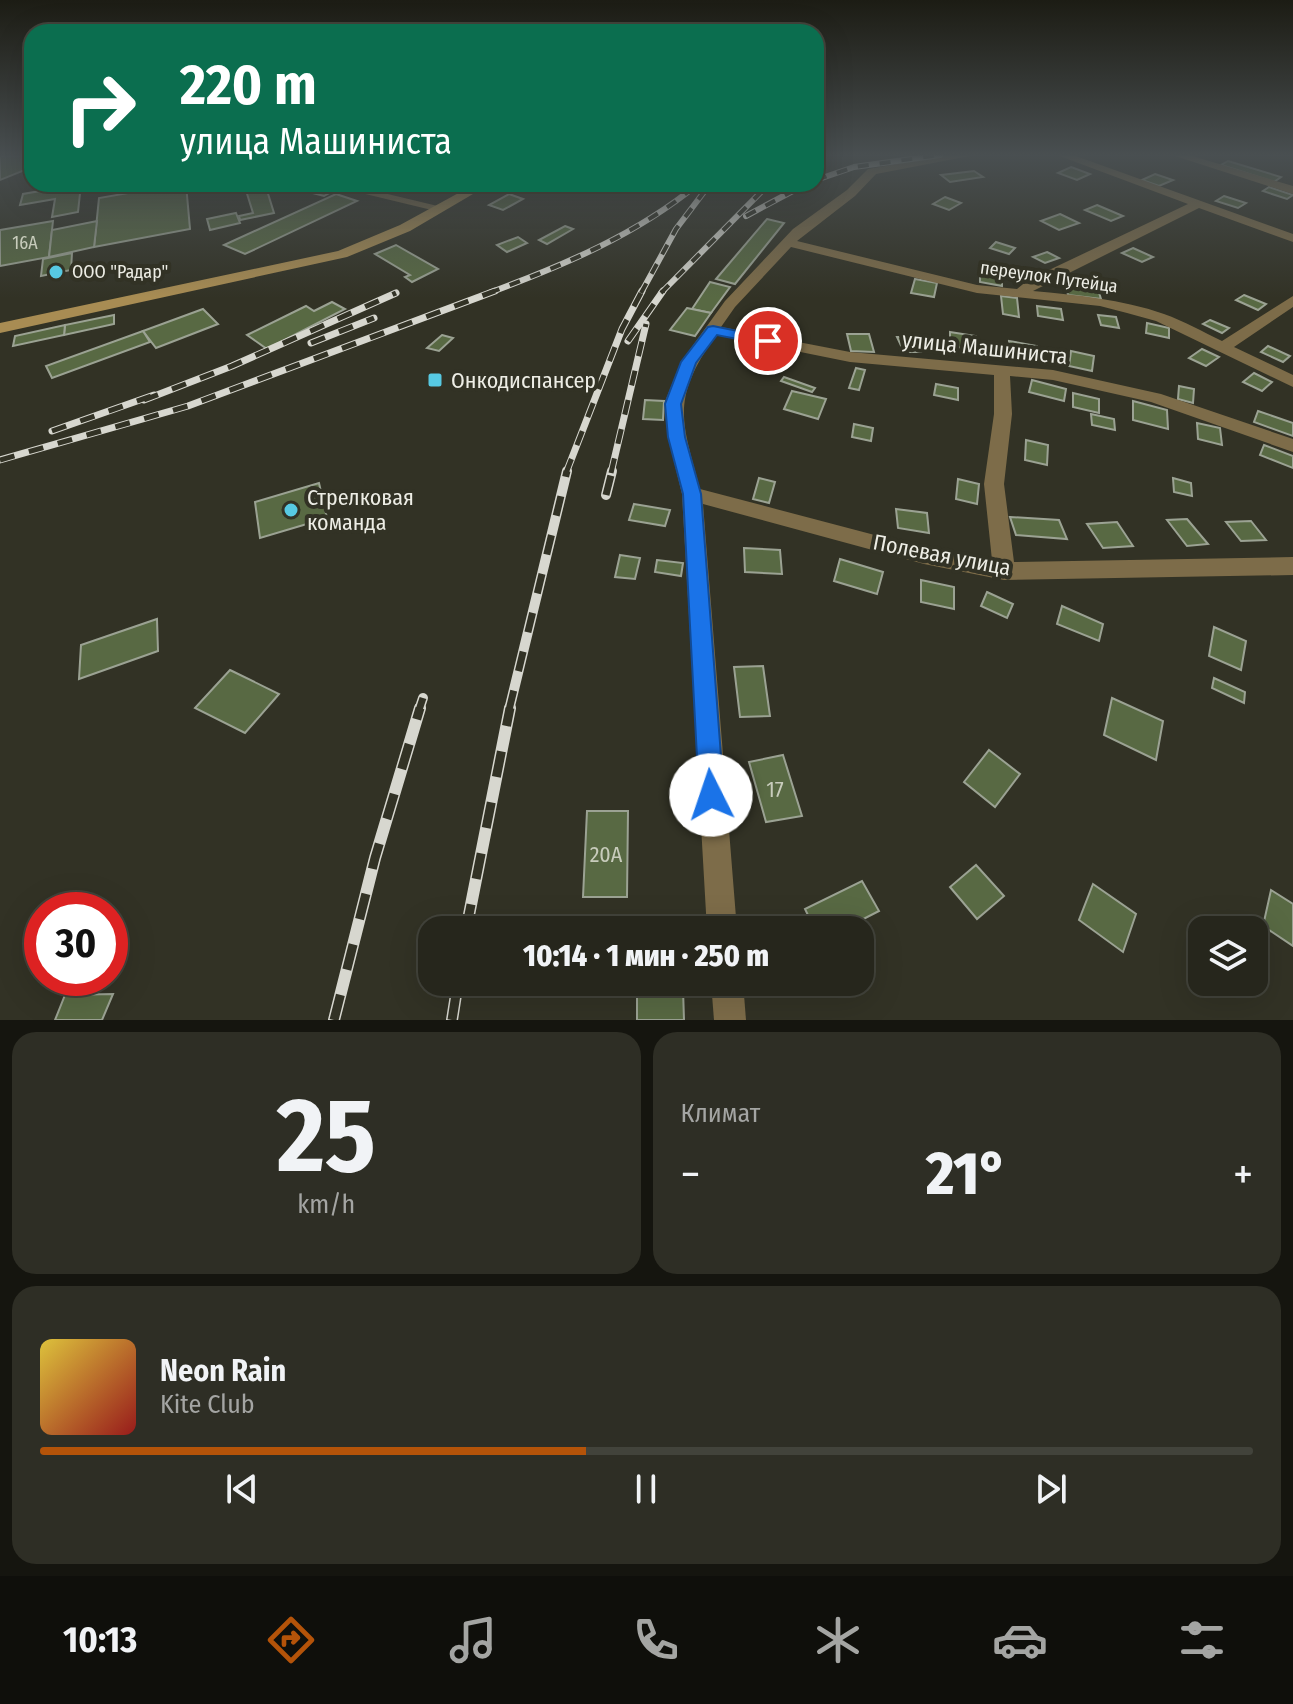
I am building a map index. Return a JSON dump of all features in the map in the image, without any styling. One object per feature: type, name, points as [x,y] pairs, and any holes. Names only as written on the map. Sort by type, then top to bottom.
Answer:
[{"type":"main road","points":[[0,328],[325,258],[405,228],[450,203]]},
{"type":"street","points":[[415,203],[440,208]]},
{"type":"street","points":[[721,916],[692,494],[677,437],[673,404],[689,362],[730,304],[798,232],[838,203]]},
{"type":"street","points":[[1194,203],[1293,238]]},
{"type":"street","points":[[1022,292],[1033,283],[1198,204]]},
{"type":"street","name":"переулок Путейца","points":[[789,243],[977,289],[1022,292],[1131,309],[1161,318],[1293,382]]},
{"type":"street","points":[[1224,347],[1293,300]]},
{"type":"street","name":"улица Машиниста","points":[[713,330],[850,357],[1053,375],[1155,398],[1293,446]]},
{"type":"street","points":[[1002,370],[1003,414],[994,484],[1004,571]]},
{"type":"street","name":"Полевая улица","points":[[692,494],[924,556],[1004,571],[1293,566]]},
{"type":"street","points":[[728,996],[730,1020]]},
{"type":"building","points":[[54,203],[79,203],[78,212],[52,217]]},
{"type":"building","points":[[99,203],[188,203],[190,229],[94,247]]},
{"type":"building","points":[[250,203],[271,203],[274,213],[240,220],[239,216],[253,213]]},
{"type":"building","points":[[317,203],[354,203],[245,254],[224,245]]},
{"type":"building","points":[[493,203],[516,203],[503,210],[489,205]]},
{"type":"building","points":[[935,203],[961,203],[949,210],[933,204]]},
{"type":"building","points":[[1221,203],[1246,203],[1238,208]]},
{"type":"building","points":[[1097,205],[1123,216],[1111,221],[1085,210]]},
{"type":"building","points":[[236,213],[240,223],[210,230],[207,219]]},
{"type":"building","points":[[1060,214],[1079,223],[1059,230],[1041,221]]},
{"type":"building","points":[[767,219],[784,223],[735,284],[716,279]]},
{"type":"building","points":[[53,221],[49,257],[0,266],[0,230]]},
{"type":"building","points":[[97,221],[94,247],[49,257],[52,230]]},
{"type":"building","points":[[565,226],[573,229],[547,244],[539,240]]},
{"type":"building","points":[[518,237],[527,243],[507,252],[497,245]]},
{"type":"building","points":[[996,242],[1015,248],[1009,254],[990,248]]},
{"type":"building","points":[[396,245],[438,269],[412,282],[405,277],[410,275],[375,254]]},
{"type":"building","points":[[1133,248],[1153,257],[1142,262],[1122,253]]},
{"type":"building","points":[[1047,252],[1059,258],[1045,263],[1033,257]]},
{"type":"building","points":[[72,253],[71,270],[41,276],[43,259]]},
{"type":"building","points":[[980,273],[1002,277],[1002,286],[980,282]]},
{"type":"building","points":[[915,279],[937,283],[934,297],[911,293]]},
{"type":"building","points":[[710,282],[730,287],[711,313],[692,309]]},
{"type":"building","points":[[1065,282],[1097,286],[1101,299],[1068,295]]},
{"type":"building","points":[[1244,295],[1266,304],[1258,310],[1236,300]]},
{"type":"building","points":[[1001,296],[1017,298],[1019,317],[1003,314]]},
{"type":"building","points":[[332,302],[345,309],[267,349],[247,335],[306,306],[314,311]]},
{"type":"building","points":[[1037,306],[1061,309],[1063,320],[1038,316]]},
{"type":"building","points":[[687,308],[711,313],[695,336],[670,330]]},
{"type":"building","points":[[203,309],[218,324],[156,348],[143,331]]},
{"type":"building","points":[[114,315],[114,324],[64,335],[65,325]]},
{"type":"building","points":[[1098,315],[1116,317],[1119,328],[1101,325]]},
{"type":"building","points":[[1210,320],[1229,328],[1222,333],[1203,324]]},
{"type":"building","points":[[1147,323],[1169,328],[1169,338],[1146,333]]},
{"type":"building","points":[[65,325],[64,335],[13,346],[15,336]]},
{"type":"building","points":[[778,326],[792,328],[788,342],[774,340]]},
{"type":"building","points":[[143,331],[150,342],[52,378],[46,366]]},
{"type":"building","points":[[950,332],[976,336],[977,350],[950,346]]},
{"type":"building","points":[[847,334],[869,334],[874,352],[851,351]]},
{"type":"building","points":[[442,335],[453,338],[439,351],[427,348]]},
{"type":"building","points":[[897,337],[918,337],[926,352],[904,352]]},
{"type":"building","points":[[1009,341],[1037,346],[1039,357],[1010,353]]},
{"type":"building","points":[[1268,346],[1290,356],[1283,362],[1261,352]]},
{"type":"building","points":[[1202,349],[1219,357],[1206,366],[1189,358]]},
{"type":"building","points":[[1071,351],[1094,356],[1092,371],[1069,366]]},
{"type":"building","points":[[759,354],[784,360],[779,370],[754,364]]},
{"type":"building","points":[[856,368],[865,370],[859,390],[849,388]]},
{"type":"building","points":[[1254,373],[1272,382],[1262,391],[1243,382]]},
{"type":"building","points":[[784,377],[815,388],[812,392],[781,381]]},
{"type":"building","points":[[1032,380],[1066,389],[1064,401],[1029,392]]},
{"type":"building","points":[[936,384],[958,388],[958,400],[934,395]]},
{"type":"building","points":[[1179,386],[1194,389],[1193,403],[1178,399]]},
{"type":"building","points":[[792,391],[826,399],[818,419],[784,409]]},
{"type":"building","points":[[1073,393],[1099,399],[1099,413],[1073,407]]},
{"type":"building","points":[[645,400],[664,401],[663,420],[643,419]]},
{"type":"building","points":[[1133,401],[1167,410],[1168,429],[1133,420]]},
{"type":"building","points":[[1258,411],[1293,423],[1293,436],[1254,422]]},
{"type":"building","points":[[1091,414],[1114,419],[1115,430],[1092,425]]},
{"type":"building","points":[[1197,423],[1220,428],[1222,445],[1198,439]]},
{"type":"building","points":[[854,424],[873,428],[871,441],[852,437]]},
{"type":"building","points":[[1026,440],[1048,445],[1047,465],[1025,460]]},
{"type":"building","points":[[1264,445],[1293,456],[1293,468],[1260,455]]},
{"type":"building","points":[[759,478],[775,482],[769,503],[753,499]]},
{"type":"building","points":[[1173,478],[1191,483],[1192,496],[1174,492]]},
{"type":"building","points":[[958,479],[979,484],[977,504],[956,499]]},
{"type":"building","name":"Стрелковая команда","points":[[319,483],[327,518],[260,538],[255,502]]},
{"type":"building","points":[[634,504],[670,510],[665,526],[629,520]]},
{"type":"building","points":[[896,509],[927,513],[929,533],[898,528]]},
{"type":"building","points":[[1010,517],[1059,520],[1067,539],[1016,535]]},
{"type":"building","points":[[1187,519],[1208,544],[1187,546],[1167,520]]},
{"type":"building","points":[[1251,521],[1266,540],[1241,541],[1226,522]]},
{"type":"building","points":[[1117,522],[1133,546],[1103,548],[1087,524]]},
{"type":"building","points":[[744,548],[780,550],[782,574],[745,572]]},
{"type":"building","points":[[620,555],[640,558],[635,579],[615,577]]},
{"type":"building","points":[[840,559],[883,572],[877,594],[834,581]]},
{"type":"building","points":[[657,560],[683,563],[681,576],[655,572]]},
{"type":"building","points":[[921,580],[954,587],[954,609],[921,602]]},
{"type":"building","points":[[987,592],[1013,604],[1007,618],[981,606]]},
{"type":"building","points":[[1062,606],[1103,624],[1099,641],[1057,624]]},
{"type":"building","points":[[157,619],[158,651],[79,679],[81,645]]},
{"type":"building","points":[[1214,627],[1246,641],[1241,670],[1209,656]]},
{"type":"building","points":[[763,666],[770,716],[740,717],[734,667]]},
{"type":"building","points":[[230,670],[279,694],[245,733],[195,708]]},
{"type":"building","points":[[1214,678],[1245,692],[1244,703],[1212,688]]},
{"type":"building","points":[[1112,698],[1163,721],[1156,760],[1104,735]]},
{"type":"building","points":[[989,750],[1020,774],[995,807],[964,782]]},
{"type":"building","points":[[783,755],[802,816],[766,822],[749,762]]},
{"type":"building","points":[[587,811],[628,811],[627,897],[583,897]]},
{"type":"building","points":[[976,865],[1004,896],[977,919],[950,887]]},
{"type":"building","points":[[862,881],[879,911],[869,916],[808,916],[805,909]]},
{"type":"building","points":[[1093,884],[1136,914],[1123,952],[1079,920]]},
{"type":"building","points":[[1271,890],[1293,904],[1293,946],[1268,929],[1268,916],[1265,916]]},
{"type":"building","points":[[65,996],[112,996],[102,1020],[55,1020]]},
{"type":"building","points":[[637,996],[683,996],[684,1020],[637,1020]]},
{"type":"railway","points":[[489,293],[598,247],[673,203]]},
{"type":"railway","points":[[641,293],[676,229],[696,203]]},
{"type":"railway","points":[[661,293],[751,203]]},
{"type":"railway","points":[[746,216],[771,203]]},
{"type":"railway","points":[[0,460],[188,406],[495,291]]},
{"type":"railway","points":[[566,473],[622,329],[642,291]]},
{"type":"railway","points":[[628,341],[663,291]]},
{"type":"railway","points":[[144,400],[232,366],[396,293]]},
{"type":"railway","points":[[311,343],[374,318]]},
{"type":"railway","points":[[611,473],[646,324]]},
{"type":"railway","points":[[52,431],[154,395]]},
{"type":"railway","points":[[509,710],[567,471]]},
{"type":"railway","points":[[606,495],[612,471]]},
{"type":"railway","points":[[419,710],[423,698]]},
{"type":"railway","points":[[334,1020],[375,858],[420,708]]},
{"type":"railway","points":[[469,916],[510,708]]},
{"type":"railway","points":[[452,1020],[456,996]]},
{"type":"place","name":"ООО \"Радар\"","points":[[56,272]]},
{"type":"place","name":"Онкодиспансер","points":[[435,380]]},
{"type":"place","name":"Стрелковая команда","points":[[291,510]]},
{"type":"route","points":[[711,795],[692,494],[677,437],[673,404],[689,362],[713,330],[768,341]]}]
